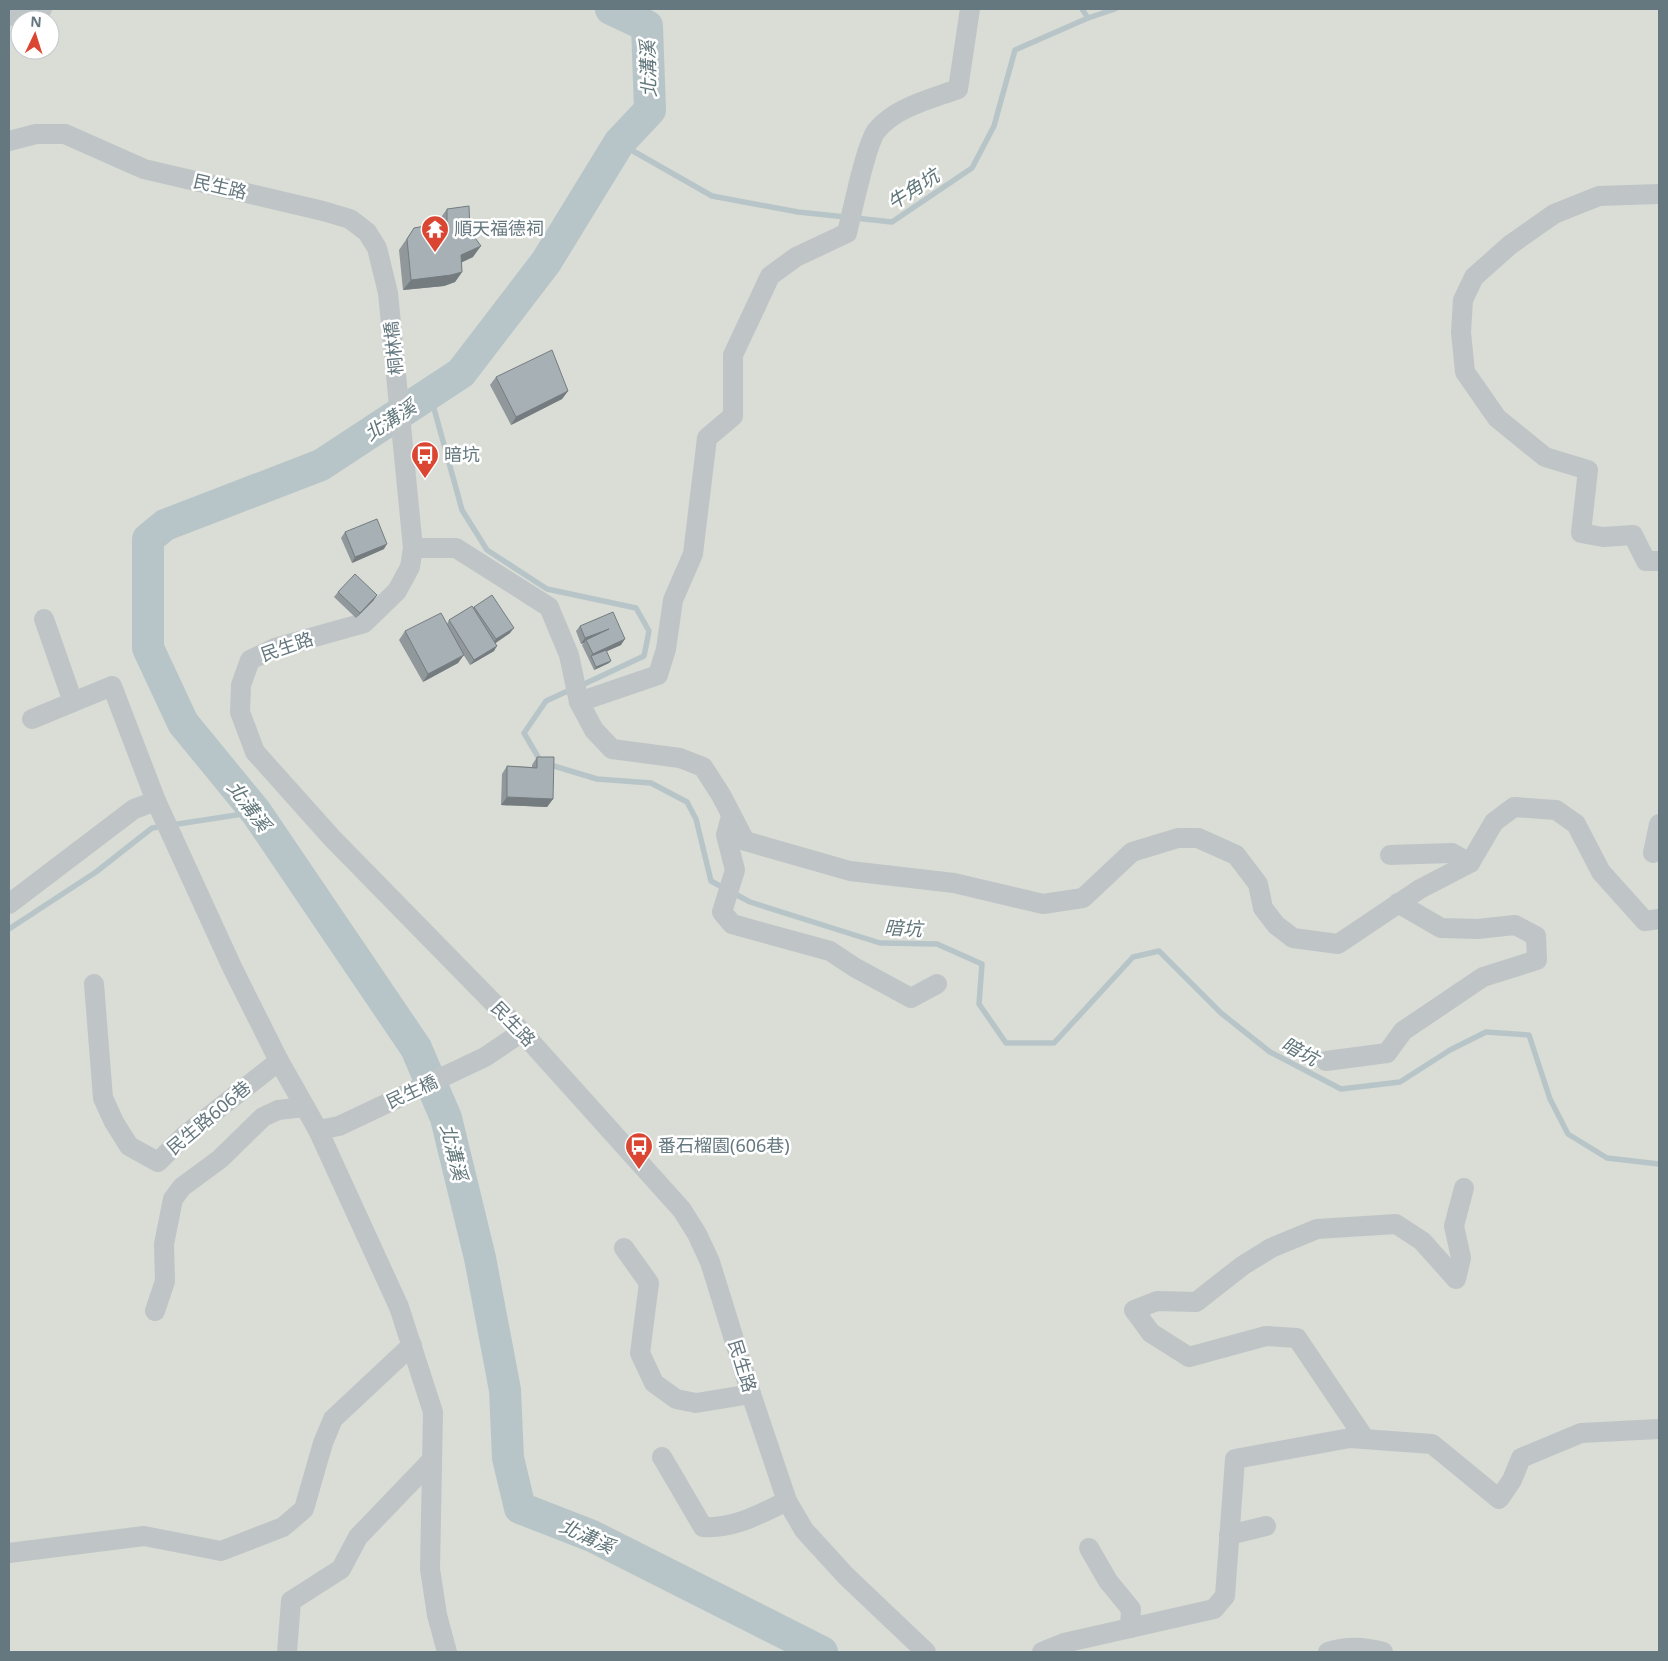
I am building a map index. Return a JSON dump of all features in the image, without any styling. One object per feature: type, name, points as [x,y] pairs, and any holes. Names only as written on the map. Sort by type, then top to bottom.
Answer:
[{"type":"street","points":[[9,16],[42,9]]},
{"type":"street","points":[[579,702],[658,675],[666,649],[674,600],[694,554],[707,438],[733,416],[733,355],[770,276],[796,257],[847,233],[876,131],[902,110],[958,90],[970,9]]},
{"type":"street","name":"民生路","points":[[9,141],[36,134],[65,134],[144,169],[350,219],[367,232],[377,248],[388,293]]},
{"type":"street","points":[[1659,194],[1599,196],[1554,214],[1517,240],[1474,276],[1463,300],[1461,332],[1465,372],[1497,418],[1544,457],[1588,470],[1581,533],[1603,537],[1633,535],[1646,561],[1659,561]]},
{"type":"street","name":"桐林橋","points":[[388,293],[405,463]]},
{"type":"street","name":"民生路","points":[[405,463],[413,548],[410,567],[397,590],[364,623],[275,648],[250,660],[241,685],[240,712],[256,752],[332,838],[522,1032],[682,1210],[698,1234],[710,1262],[787,1501],[804,1530],[846,1576],[926,1652]]},
{"type":"street","points":[[413,548],[456,548],[549,607],[569,655],[579,702],[594,730],[612,748],[680,758],[702,767],[721,795],[745,841],[850,872],[954,883],[1043,904],[1083,898],[1132,852],[1178,838],[1198,838],[1236,855],[1258,884],[1264,908],[1276,925],[1293,938],[1338,944],[1420,889],[1470,863],[1494,822],[1514,807],[1556,810],[1576,824],[1601,872],[1644,921],[1659,919]]},
{"type":"street","points":[[44,619],[73,702]]},
{"type":"street","points":[[32,719],[112,686],[159,808],[232,967],[279,1061],[318,1130],[399,1307],[433,1412],[430,1568],[437,1616],[447,1652]]},
{"type":"street","points":[[9,904],[134,809],[159,808]]},
{"type":"street","points":[[731,816],[726,835],[736,870],[722,912],[732,924],[830,951],[854,967],[911,998],[937,984]]},
{"type":"street","points":[[1659,824],[1654,853],[1659,850]]},
{"type":"street","points":[[1390,855],[1452,854],[1470,863]]},
{"type":"street","points":[[1326,1061],[1387,1053],[1403,1031],[1483,977],[1537,960],[1536,936],[1515,925],[1477,929],[1440,928],[1398,904]]},
{"type":"street","name":"民生路606巷","points":[[94,984],[103,1098],[114,1122],[129,1146],[158,1162],[185,1135],[279,1061]]},
{"type":"street","name":"民生橋","points":[[318,1130],[339,1126],[485,1057],[522,1032]]},
{"type":"street","points":[[154,1311],[165,1281],[164,1244],[174,1199],[178,1193],[220,1159],[262,1117],[278,1110],[304,1107]]},
{"type":"street","points":[[1366,1439],[1297,1338],[1266,1336],[1189,1356],[1151,1333],[1134,1310],[1157,1301],[1196,1302],[1242,1266],[1271,1248],[1317,1229],[1396,1224],[1422,1241],[1456,1280],[1461,1258],[1454,1226],[1464,1188]]},
{"type":"street","points":[[624,1248],[649,1283],[640,1353],[654,1383],[676,1399],[696,1402],[751,1394]]},
{"type":"street","points":[[9,1553],[144,1536],[221,1551],[283,1527],[304,1509],[323,1443],[334,1419],[412,1345]]},
{"type":"street","points":[[1042,1652],[1064,1643],[1214,1609],[1225,1596],[1235,1459],[1350,1438],[1432,1444],[1499,1499],[1512,1480],[1520,1458],[1580,1433],[1659,1429]]},
{"type":"street","points":[[662,1457],[703,1527],[720,1528],[740,1522],[787,1501]]},
{"type":"street","points":[[287,1652],[291,1601],[341,1569],[358,1537],[432,1460]]},
{"type":"street","points":[[1229,1534],[1266,1526]]},
{"type":"street","points":[[1089,1548],[1108,1581],[1131,1609],[1130,1628]]},
{"type":"street","points":[[1328,1652],[1341,1648],[1370,1648],[1383,1652]]},
{"type":"shaded area","points":[[9,9],[1659,9],[1659,1652],[9,1652]]},
{"type":"building","name":"順天福德祠","points":[[469,206],[470,231],[481,246],[461,255],[462,272],[411,280],[407,239],[414,228],[447,222],[447,209]]},
{"type":"building","points":[[552,350],[568,391],[516,417],[496,377]]},
{"type":"building","points":[[377,519],[387,544],[355,557],[345,532]]},
{"type":"building","points":[[355,574],[377,595],[360,613],[338,592]]},
{"type":"building","points":[[492,595],[514,628],[496,639],[474,607]]},
{"type":"building","points":[[472,606],[497,646],[474,660],[449,620]]},
{"type":"building","points":[[613,612],[625,639],[593,654],[586,640],[609,629],[585,638],[580,626]]},
{"type":"building","points":[[441,613],[464,655],[428,674],[405,631]]},
{"type":"building","points":[[606,650],[611,661],[596,667],[591,656]]},
{"type":"building","points":[[537,757],[554,757],[553,799],[507,797],[507,766],[537,768]]},
{"type":"waterway","name":"北溝溪","points":[[611,9],[647,26],[650,110],[619,143],[546,262],[461,373],[321,465],[165,525],[148,539],[148,648],[183,723],[256,812],[416,1048],[446,1118],[480,1258],[505,1390],[508,1458],[520,1508],[592,1536],[822,1652]]},
{"type":"waterway","points":[[1082,9],[1088,18]]},
{"type":"waterway","name":"牛角坑","points":[[855,218],[892,222],[972,168],[994,126],[1015,50],[1088,18],[1115,9]]},
{"type":"waterway","name":"牛角坑","points":[[619,143],[712,196],[798,212],[846,217]]},
{"type":"waterway","name":"暗坑","points":[[430,394],[462,510],[487,550],[547,589],[636,608],[649,631],[644,656],[580,686]]},
{"type":"waterway","name":"暗坑","points":[[572,689],[546,701],[524,733],[541,762],[597,779],[651,783],[687,802],[696,819],[711,881],[750,902],[880,943],[937,944],[982,964],[979,1004],[1006,1043],[1054,1043],[1133,957],[1159,951],[1221,1013],[1270,1052],[1341,1089],[1400,1082],[1450,1050],[1486,1032],[1529,1035],[1550,1099],[1568,1134],[1607,1158],[1659,1164]]},
{"type":"waterway","points":[[9,929],[96,872],[152,828],[256,812]]},
{"type":"place","name":"順天福德祠","points":[[435,253]]},
{"type":"place","name":"暗坑","points":[[425,479]]},
{"type":"place","name":"番石榴園(606巷)","points":[[639,1170]]}]
